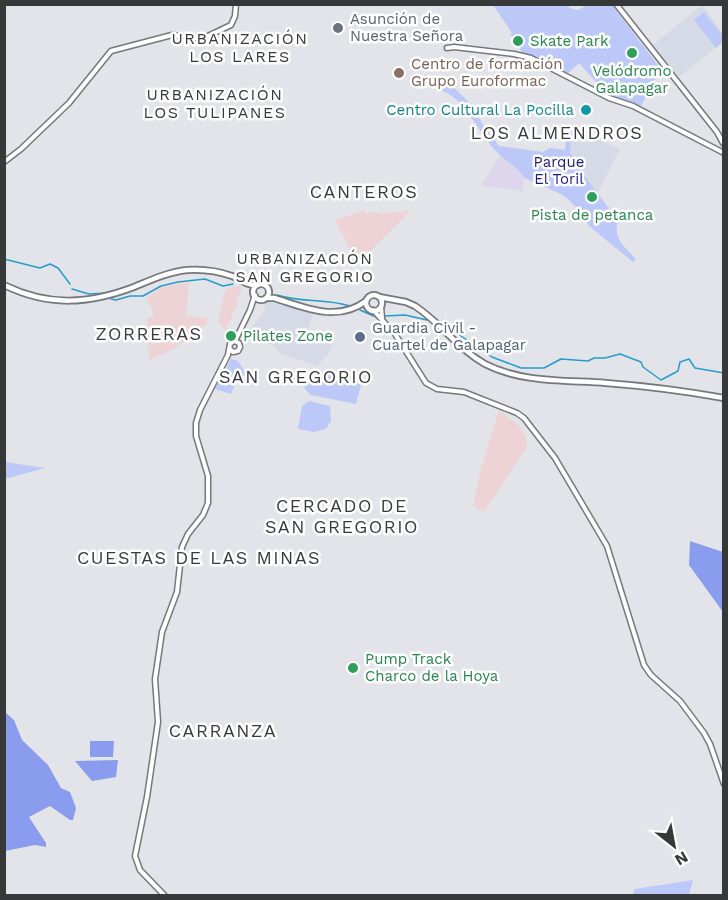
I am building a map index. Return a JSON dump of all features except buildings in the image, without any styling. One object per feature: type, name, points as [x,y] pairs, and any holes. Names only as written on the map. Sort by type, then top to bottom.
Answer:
[{"type":"main road","points":[[450,47],[531,58],[609,98],[633,106],[723,153],[723,144],[717,132],[616,4]]},
{"type":"main road","points":[[4,162],[69,103],[111,51],[172,35],[202,38],[232,24],[236,5]]},
{"type":"main road","points":[[717,132],[723,137]]},
{"type":"main road","points":[[716,149],[723,144]]},
{"type":"main road","points":[[4,285],[36,297],[72,301],[99,299],[157,277],[186,270],[219,273],[233,276],[248,284],[265,285],[278,299]]},
{"type":"main road","points":[[248,284],[254,293],[264,298],[278,299],[328,313],[357,307],[371,295],[406,302],[415,306],[468,354],[504,372],[537,379],[608,383],[723,398]]},
{"type":"main road","points":[[230,352],[239,350],[236,342],[252,306],[258,285]]},
{"type":"main road","points":[[252,306],[264,298],[269,290]]},
{"type":"main road","points":[[380,297],[382,319]]},
{"type":"main road","points":[[357,307],[371,310],[391,300]]},
{"type":"main road","points":[[366,301],[371,310],[382,319],[426,383],[436,389],[464,392],[518,413],[555,458],[610,552],[644,665],[651,675],[680,701],[705,733],[723,784]]},
{"type":"main road","points":[[165,896],[140,870],[135,856],[147,798],[158,722],[155,680],[164,625],[177,592],[182,547],[188,534],[203,515],[208,503],[208,476],[196,436],[196,423],[200,410],[230,352],[230,344],[236,342]]},
{"type":"shaded area","points":[[702,5],[723,33],[723,42],[679,77],[653,45]]},
{"type":"shaded area","points":[[572,128],[620,149],[598,193],[570,153]]},
{"type":"shaded area","points":[[500,156],[522,173],[523,191],[484,186],[482,183]]},
{"type":"shaded area","points":[[365,210],[366,213],[383,214],[411,210],[357,265],[335,220]]},
{"type":"shaded area","points":[[189,282],[186,316],[208,318],[206,325],[172,350],[149,360],[147,318],[154,316],[147,298],[161,287]]},
{"type":"shaded area","points":[[240,286],[242,289],[225,331],[218,321],[225,290]]},
{"type":"shaded area","points":[[270,300],[313,314],[306,335],[332,344],[318,366],[278,353],[276,347],[244,334],[266,309],[263,302]]},
{"type":"shaded area","points":[[499,410],[518,425],[526,437],[527,447],[484,512],[473,506],[481,468]]},
{"type":"shaded area","points":[[690,541],[723,552],[723,612],[689,565]]},
{"type":"shaded area","points":[[4,711],[14,720],[22,740],[48,765],[61,788],[70,792],[76,808],[73,820],[50,806],[29,817],[46,843],[46,847],[35,845],[5,851]]},
{"type":"shaded area","points":[[90,741],[114,741],[113,757],[90,757]]},
{"type":"shaded area","points":[[118,760],[116,777],[92,781],[75,761]]},
{"type":"green space","points":[[493,5],[566,5],[579,10],[586,5],[612,5],[661,69],[641,106],[606,93],[579,63],[567,74],[522,52]]},
{"type":"green space","points":[[704,12],[723,36],[723,41],[716,48],[694,20]]},
{"type":"green space","name":"Parque El Toril","points":[[425,74],[434,83],[441,83],[445,79],[472,105],[483,125],[499,146],[543,152],[550,148],[565,150],[567,130],[572,131],[570,153],[580,161],[583,173],[618,221],[618,238],[636,259],[633,262],[589,226],[580,212],[561,194],[524,178],[491,145],[456,100],[442,90],[418,82]]},
{"type":"green space","points":[[231,359],[238,361],[246,374],[235,384],[231,394],[215,389]]},
{"type":"green space","points":[[317,371],[361,385],[356,404],[311,395],[304,388]]},
{"type":"green space","points":[[309,401],[330,406],[331,421],[326,429],[314,432],[298,429],[302,406]]},
{"type":"green space","points":[[5,462],[45,468],[5,479]]},
{"type":"green space","points":[[693,880],[689,895],[632,895],[635,889]]},
{"type":"waterway","points":[[4,259],[40,268],[50,264],[58,268],[70,284]]},
{"type":"waterway","points":[[111,299],[143,296],[161,286],[178,282],[205,279],[223,286],[233,284]]},
{"type":"waterway","points":[[72,289],[89,294],[107,293]]},
{"type":"waterway","points":[[277,295],[350,306]]},
{"type":"waterway","points":[[360,310],[376,317]]},
{"type":"waterway","points":[[385,316],[405,315],[427,320]]},
{"type":"waterway","points":[[436,319],[492,357],[521,368],[544,368],[561,359],[588,361],[620,354],[641,362],[643,367],[661,380],[678,371],[680,362],[689,359],[695,368],[724,373]]},
{"type":"place","name":"Asunción de Nuestra Señora","points":[[338,28]]},
{"type":"place","name":"Skate Park","points":[[518,41]]},
{"type":"place","name":"Velódromo Galapagar","points":[[632,53]]},
{"type":"place","name":"Centro de formación Grupo Euroformac","points":[[399,73]]},
{"type":"place","name":"Centro Cultural La Pocilla","points":[[586,110]]},
{"type":"place","name":"Pista de petanca","points":[[592,197]]},
{"type":"place","name":"Pilates Zone","points":[[231,336]]},
{"type":"place","name":"Guardia Civil - Cuartel de Galapagar","points":[[360,337]]},
{"type":"place","name":"Pump Track Charco de la Hoya","points":[[353,668]]},
{"type":"district","name":"URBANIZACIÓN LOS LARES","points":[[240,47]]},
{"type":"district","name":"URBANIZACIÓN LOS TULIPANES","points":[[215,103]]},
{"type":"district","name":"LOS ALMENDROS","points":[[557,133]]},
{"type":"district","name":"CANTEROS","points":[[364,192]]},
{"type":"district","name":"URBANIZACIÓN SAN GREGORIO","points":[[305,267]]},
{"type":"district","name":"ZORRERAS","points":[[149,334]]},
{"type":"district","name":"SAN GREGORIO","points":[[296,377]]},
{"type":"district","name":"CERCADO DE SAN GREGORIO","points":[[342,516]]},
{"type":"district","name":"CUESTAS DE LAS MINAS","points":[[199,558]]},
{"type":"district","name":"CARRANZA","points":[[223,731]]}]
